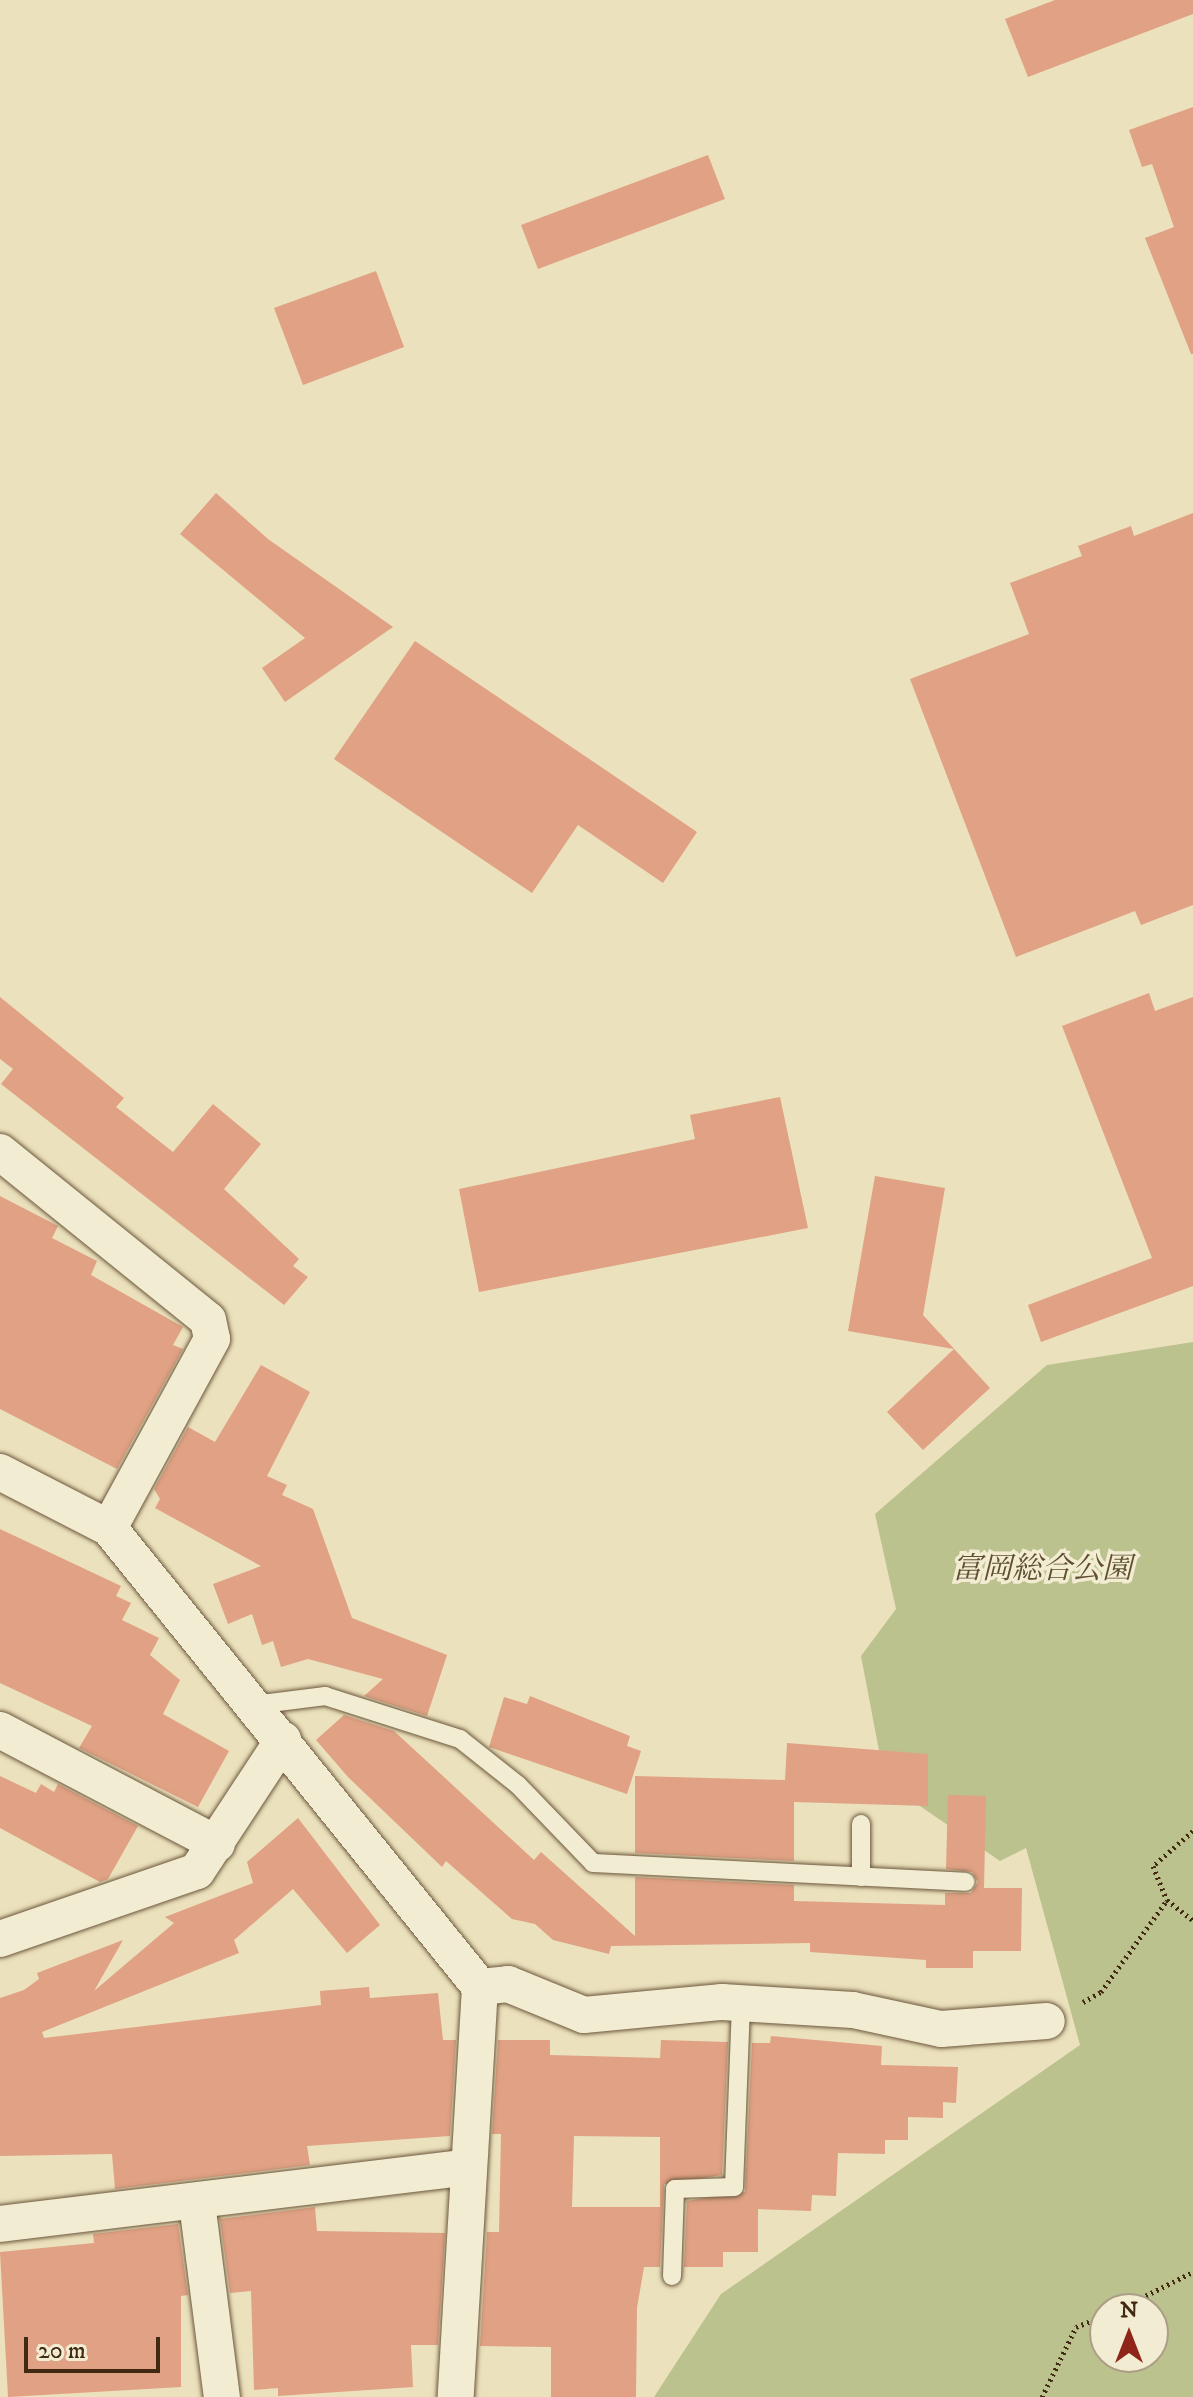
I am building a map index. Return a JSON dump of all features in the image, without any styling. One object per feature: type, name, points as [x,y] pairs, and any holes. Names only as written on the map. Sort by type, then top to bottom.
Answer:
[{"type":"street","points":[[0,1152],[208,1320],[212,1339],[109,1528]]},
{"type":"street","points":[[0,1472],[109,1528],[480,1987],[464,2168],[456,2397]]},
{"type":"street","points":[[0,1730],[217,1844]]},
{"type":"street","points":[[0,1939],[197,1871],[283,1740]]},
{"type":"street","points":[[480,1987],[508,1984],[584,2015],[741,2003],[853,2010],[941,2029],[1047,2021]]},
{"type":"street","points":[[0,2224],[197,2203],[464,2168]]},
{"type":"street","points":[[197,2203],[222,2397]]},
{"type":"lane","points":[[254,1705],[325,1696],[460,1739],[518,1785],[593,1863],[966,1882]]},
{"type":"lane","points":[[861,1824],[861,1877]]},
{"type":"lane","points":[[672,2276],[675,2189],[734,2187],[741,2003]]},
{"type":"path","points":[[1193,1831],[1153,1866],[1167,1900],[1193,1920]]},
{"type":"path","points":[[1047,2021],[1101,1992],[1167,1900]]},
{"type":"path","points":[[1151,2293],[1193,2272]]},
{"type":"path","points":[[1042,2397],[1076,2327],[1089,2322]]},
{"type":"green space","name":"富岡総合公園","points":[[1193,1342],[1193,2397],[654,2397],[721,2294],[1080,2045],[1026,1848],[1000,1861],[885,1782],[861,1656],[896,1609],[875,1514],[1047,1365]]},
{"type":"building","points":[[1055,0],[1193,0],[1193,14],[1028,77],[1005,19]]},
{"type":"building","points":[[1193,107],[1191,354],[1145,238],[1174,227],[1152,164],[1142,167],[1129,130]]},
{"type":"building","points":[[708,155],[725,199],[538,269],[521,225]]},
{"type":"building","points":[[376,271],[404,347],[303,385],[274,308]]},
{"type":"building","points":[[216,493],[268,539],[393,627],[285,702],[262,668],[305,638],[180,534]]},
{"type":"building","points":[[1193,513],[1193,905],[1141,925],[1135,911],[1016,957],[910,679],[1029,634],[1010,583],[1082,556],[1078,546],[1131,526],[1134,536]]},
{"type":"building","points":[[415,641],[697,832],[663,883],[578,825],[532,893],[334,759]]},
{"type":"building","points":[[1149,993],[1155,1011],[1193,997],[1193,1286],[1041,1342],[1028,1305],[1152,1258],[1062,1026]]},
{"type":"building","points":[[0,997],[124,1098],[116,1107],[173,1152],[213,1104],[261,1144],[224,1189],[299,1259],[293,1266],[308,1277],[284,1305],[1,1084],[13,1069],[0,1059]]},
{"type":"building","points":[[780,1097],[808,1228],[479,1292],[459,1189],[695,1139],[690,1115]]},
{"type":"building","points":[[875,1176],[945,1188],[923,1315],[990,1388],[923,1450],[887,1412],[954,1349],[848,1331]]},
{"type":"building","points":[[0,1196],[58,1226],[52,1238],[97,1261],[91,1275],[183,1327],[173,1345],[183,1349],[117,1469],[0,1409]]},
{"type":"building","points":[[261,1365],[310,1392],[267,1476],[287,1485],[282,1495],[313,1509],[352,1618],[447,1655],[427,1716],[364,1696],[383,1679],[308,1659],[281,1667],[273,1641],[262,1645],[252,1614],[228,1624],[213,1584],[261,1566],[155,1508],[160,1499],[154,1489],[188,1427],[215,1442]]},
{"type":"building","points":[[0,1529],[121,1586],[116,1596],[131,1603],[122,1620],[159,1638],[150,1655],[180,1680],[163,1714],[229,1751],[198,1807],[79,1748],[92,1726],[0,1683]]},
{"type":"building","points":[[530,1696],[630,1736],[627,1746],[641,1751],[627,1794],[489,1747],[504,1697],[527,1704]]},
{"type":"building","points":[[344,1715],[394,1731],[534,1860],[541,1852],[635,1936],[635,1877],[794,1885],[794,1901],[945,1905],[945,1893],[971,1893],[978,1882],[972,1872],[946,1869],[948,1795],[986,1796],[984,1888],[1022,1888],[1021,1951],[973,1951],[973,1968],[926,1968],[926,1960],[810,1952],[810,1943],[611,1946],[609,1954],[553,1940],[535,1924],[512,1919],[446,1861],[442,1867],[348,1777],[316,1740]]},
{"type":"building","points":[[787,1743],[928,1754],[928,1806],[794,1802],[794,1861],[635,1853],[635,1776],[785,1780]]},
{"type":"building","points":[[0,1776],[36,1793],[41,1784],[54,1792],[58,1784],[138,1826],[108,1879],[100,1882],[0,1828]]},
{"type":"building","points":[[298,1818],[380,1925],[347,1953],[293,1889],[234,1940],[239,1953],[42,2032],[44,2038],[321,2005],[320,1991],[369,1987],[370,1998],[438,1993],[443,2040],[456,2040],[450,2136],[307,2146],[310,2165],[115,2189],[112,2154],[0,2156],[0,1998],[24,1990],[39,1979],[37,1973],[123,1940],[94,1991],[174,1923],[165,1917],[253,1883],[247,1862]]},
{"type":"building","points":[[771,2036],[882,2046],[881,2065],[958,2067],[956,2103],[943,2102],[943,2118],[908,2117],[908,2140],[885,2140],[885,2154],[838,2153],[836,2196],[812,2195],[811,2211],[758,2209],[758,2252],[723,2252],[723,2267],[684,2267],[687,2201],[745,2192],[752,2043],[770,2043]]},
{"type":"building","points":[[498,2040],[550,2040],[550,2055],[660,2058],[661,2040],[728,2042],[722,2175],[664,2184],[660,2267],[644,2267],[637,2308],[636,2397],[551,2397],[551,2347],[480,2346],[487,2232],[499,2232],[501,2134],[492,2134]],"holes":[[[574,2136],[660,2137],[660,2207],[572,2207]]]},
{"type":"building","points":[[315,2207],[317,2231],[445,2233],[438,2345],[411,2345],[413,2387],[278,2396],[278,2388],[254,2390],[251,2291],[230,2293],[220,2219]]},
{"type":"building","points":[[178,2224],[188,2295],[181,2296],[181,2387],[8,2397],[0,2252],[94,2243],[93,2234]]}]
